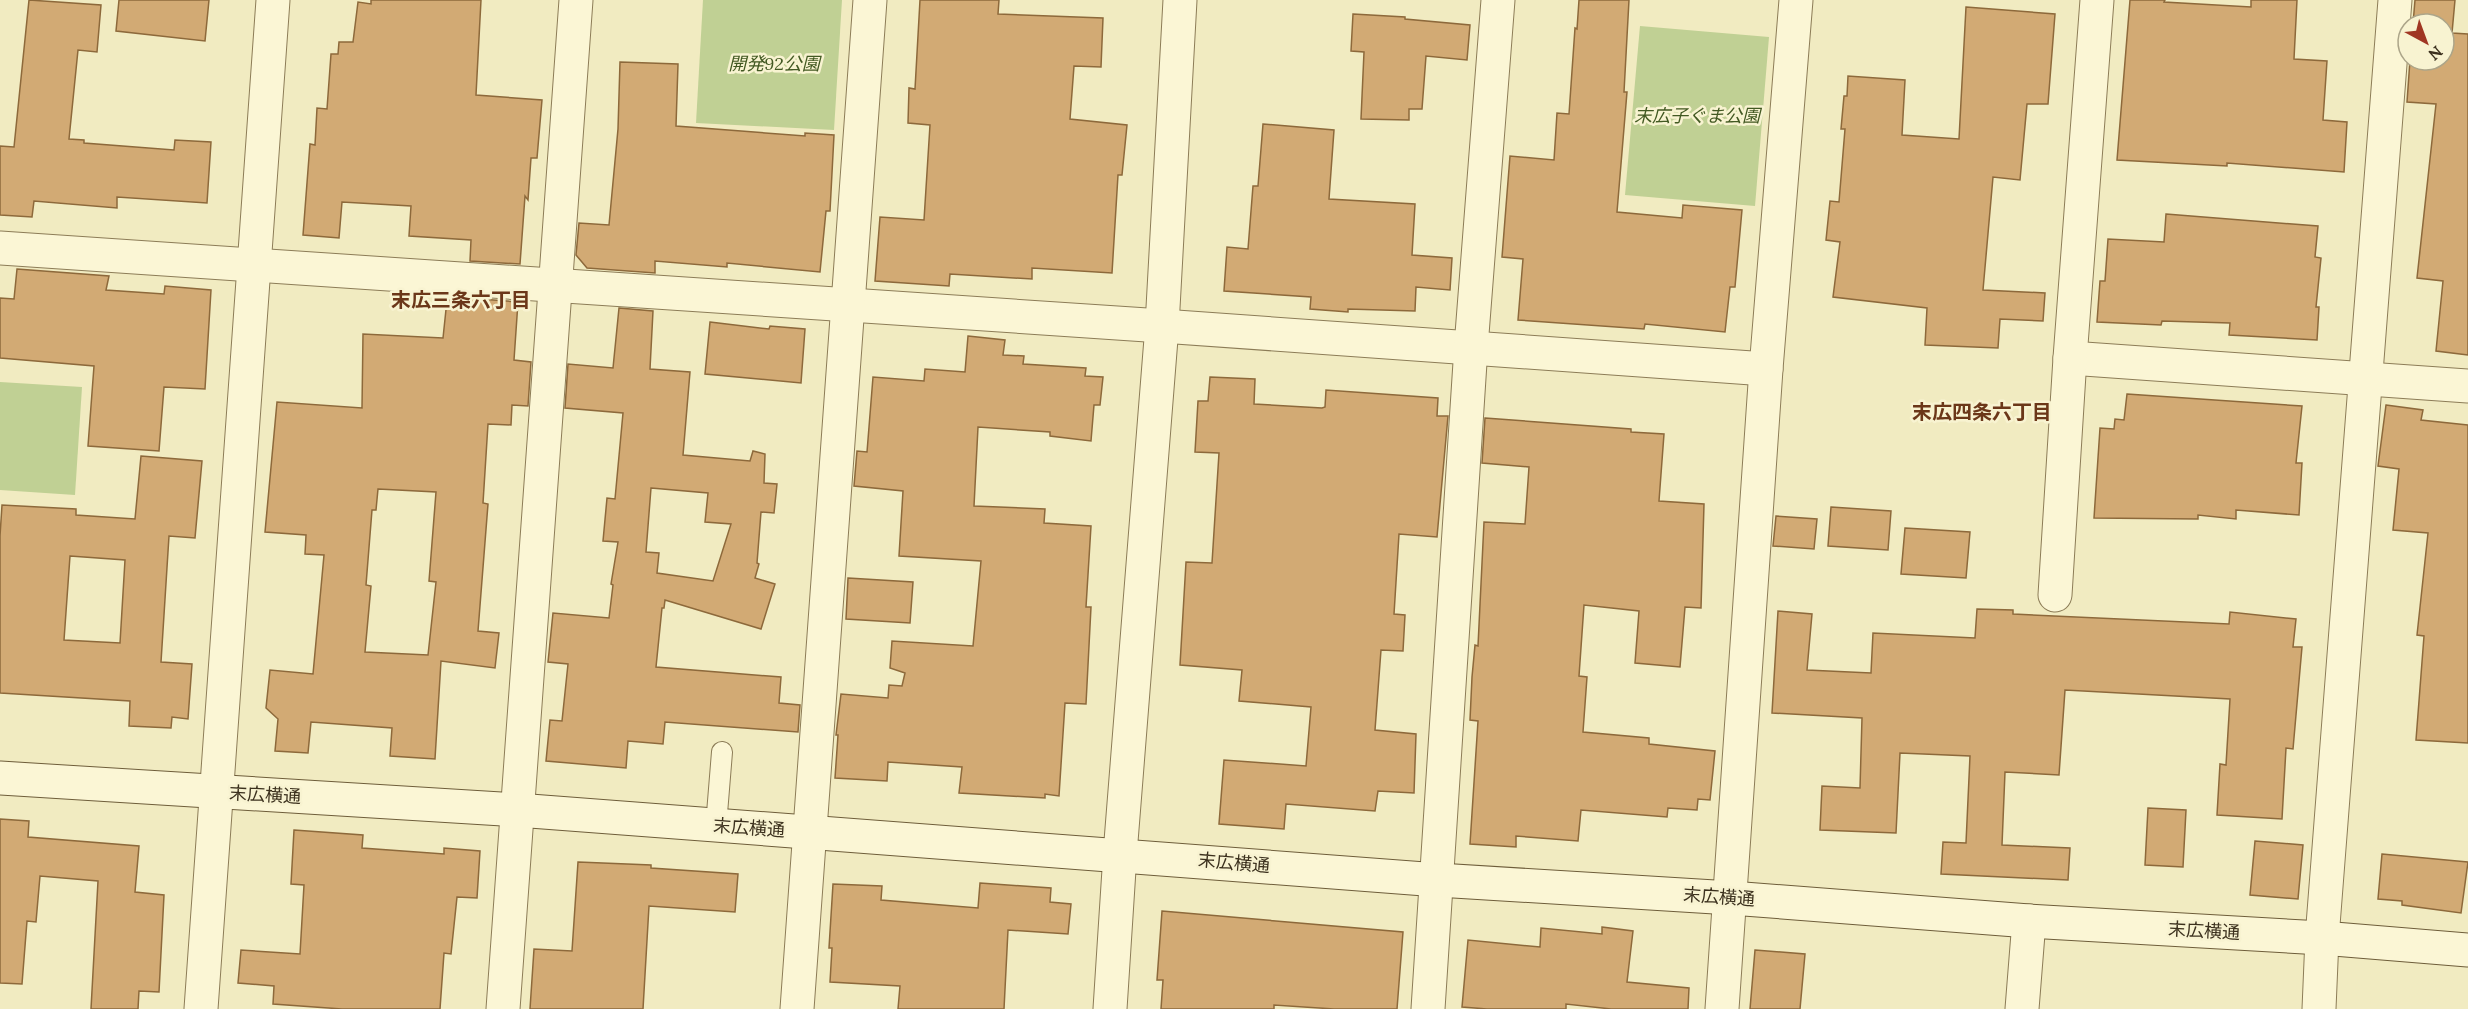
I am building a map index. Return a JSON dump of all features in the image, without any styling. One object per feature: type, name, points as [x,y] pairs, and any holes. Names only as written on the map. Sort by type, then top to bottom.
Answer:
[{"type":"street","points":[[201,1009],[215,792],[256,264],[273,0]]},
{"type":"street","points":[[503,1009],[576,0]]},
{"type":"street","points":[[797,1009],[808,832],[870,0]]},
{"type":"street","points":[[1110,1009],[1162,326],[1180,0]]},
{"type":"street","points":[[1428,1009],[1471,347],[1498,0]]},
{"type":"street","points":[[1722,1009],[1766,369],[1796,0]]},
{"type":"street","points":[[2055,595],[2097,0]]},
{"type":"street","points":[[2319,1009],[2322,938],[2394,0]]},
{"type":"street","points":[[0,248],[848,304],[1766,369]]},
{"type":"street","points":[[2070,358],[2468,386]]},
{"type":"street","name":"末広横通","points":[[0,778],[517,810],[1120,854],[1438,880],[1731,898],[2029,921],[2322,938],[2468,950]]},
{"type":"street","points":[[2022,1009],[2029,921]]},
{"type":"lane","points":[[716,826],[722,752]]},
{"type":"green space","name":"開発92公園","points":[[703,0],[842,0],[834,130],[696,123]]},
{"type":"green space","name":"末広子ぐま公園","points":[[1640,26],[1769,37],[1755,206],[1625,195]]},
{"type":"green space","points":[[0,382],[82,387],[75,495],[0,490]]},
{"type":"building","points":[[29,0],[101,5],[97,52],[78,50],[69,139],[84,140],[84,143],[174,150],[175,140],[211,142],[207,203],[117,197],[117,208],[34,201],[32,217],[0,215],[0,146],[14,147]]},
{"type":"building","points":[[119,0],[209,0],[205,41],[116,31]]},
{"type":"building","points":[[371,0],[481,0],[476,95],[542,100],[537,158],[531,158],[528,200],[525,196],[520,264],[470,261],[471,240],[409,236],[411,206],[342,202],[339,238],[303,235],[310,144],[315,145],[317,108],[327,109],[331,54],[338,54],[339,42],[353,42],[358,2],[371,4]]},
{"type":"building","points":[[920,0],[999,0],[998,14],[1103,18],[1101,67],[1074,66],[1070,119],[1127,125],[1122,175],[1118,175],[1112,273],[1032,268],[1032,279],[950,274],[949,286],[875,281],[880,217],[924,220],[930,125],[908,123],[909,88],[915,89]]},
{"type":"building","points":[[1579,0],[1629,0],[1624,92],[1627,92],[1617,212],[1682,218],[1683,205],[1742,210],[1735,287],[1730,287],[1725,332],[1645,324],[1644,329],[1518,320],[1523,259],[1502,257],[1510,156],[1554,160],[1557,113],[1569,114]]},
{"type":"building","points":[[2130,0],[2165,0],[2164,2],[2251,7],[2251,0],[2297,0],[2294,59],[2327,61],[2323,120],[2347,122],[2344,172],[2227,163],[2227,166],[2117,160]]},
{"type":"building","points":[[2415,0],[2455,0],[2454,12],[2414,12]]},
{"type":"building","points":[[1966,7],[2055,14],[2048,104],[2027,104],[2020,180],[1993,177],[1983,290],[2045,293],[2043,321],[2000,319],[1998,348],[1925,345],[1927,308],[1833,297],[1840,242],[1826,240],[1830,201],[1839,202],[1845,129],[1841,129],[1848,76],[1905,80],[1902,135],[1959,139]]},
{"type":"building","points":[[1353,14],[1405,17],[1405,19],[1470,25],[1467,60],[1426,56],[1422,109],[1409,109],[1409,120],[1361,119],[1364,52],[1351,51]]},
{"type":"building","points":[[2456,33],[2468,34],[2468,355],[2436,351],[2443,281],[2417,278],[2436,104],[2407,102],[2409,72],[2456,72]]},
{"type":"building","points":[[620,62],[678,64],[676,126],[805,136],[805,133],[834,135],[830,211],[826,211],[820,272],[727,263],[727,267],[655,261],[655,273],[587,268],[576,255],[579,223],[609,225],[618,129]]},
{"type":"building","points":[[1263,124],[1334,130],[1329,199],[1415,204],[1412,255],[1452,258],[1450,290],[1416,287],[1415,311],[1348,309],[1348,312],[1310,309],[1311,297],[1224,291],[1227,247],[1248,249],[1253,186],[1258,186]]},
{"type":"building","points":[[2166,214],[2318,226],[2315,257],[2321,258],[2316,307],[2319,307],[2317,340],[2229,335],[2230,323],[2162,321],[2161,325],[2097,322],[2100,281],[2105,281],[2108,239],[2164,242]]},
{"type":"building","points":[[17,269],[109,276],[106,290],[164,294],[165,286],[211,290],[205,389],[164,387],[159,451],[88,446],[94,366],[0,358],[0,298],[14,299]]},
{"type":"building","points":[[467,298],[518,302],[514,360],[531,362],[528,406],[512,405],[511,425],[488,424],[483,503],[488,504],[478,631],[499,633],[495,668],[441,661],[435,759],[390,756],[392,728],[311,722],[308,753],[275,751],[278,719],[266,708],[270,670],[313,674],[324,555],[305,554],[306,535],[265,532],[277,402],[362,408],[363,334],[443,338],[447,300],[467,302]],"holes":[[[378,489],[436,492],[429,581],[436,582],[428,655],[365,652],[371,586],[366,585],[372,510],[376,510]]]},
{"type":"building","points":[[619,308],[653,311],[650,369],[690,372],[683,455],[750,461],[753,451],[765,454],[764,483],[777,484],[774,513],[761,512],[757,563],[759,564],[755,578],[775,584],[761,629],[665,600],[664,608],[662,608],[656,667],[781,677],[779,703],[800,705],[798,732],[665,722],[663,744],[628,741],[626,768],[546,761],[550,720],[562,721],[568,664],[548,662],[553,613],[609,618],[613,585],[611,584],[618,542],[603,541],[607,498],[615,499],[623,413],[565,408],[568,364],[613,368]],"holes":[[[651,488],[708,493],[705,522],[731,524],[713,581],[657,573],[659,553],[646,552]]]},
{"type":"building","points":[[710,322],[769,329],[770,326],[805,329],[801,383],[705,374]]},
{"type":"building","points":[[968,336],[1005,340],[1003,355],[1024,356],[1023,364],[1086,368],[1085,376],[1103,377],[1100,405],[1094,405],[1091,441],[1050,436],[1050,432],[978,427],[974,506],[1045,509],[1044,523],[1091,526],[1086,607],[1091,607],[1086,704],[1065,703],[1059,796],[1045,794],[1045,798],[959,793],[962,767],[888,762],[887,781],[835,778],[838,735],[836,735],[841,694],[888,698],[889,685],[902,686],[905,673],[890,668],[892,641],[973,646],[981,561],[899,556],[903,491],[854,486],[857,451],[867,452],[873,377],[924,381],[925,369],[965,372]]},
{"type":"building","points":[[1210,377],[1255,379],[1254,404],[1322,408],[1325,407],[1326,390],[1438,398],[1437,416],[1448,416],[1437,537],[1399,534],[1394,614],[1405,615],[1403,651],[1381,650],[1375,730],[1416,734],[1414,793],[1378,791],[1375,811],[1286,804],[1284,829],[1219,824],[1224,760],[1306,766],[1311,707],[1239,701],[1242,670],[1180,665],[1186,562],[1212,563],[1219,453],[1195,452],[1198,401],[1208,401]]},
{"type":"building","points":[[2127,394],[2302,406],[2296,463],[2302,463],[2299,515],[2236,510],[2236,519],[2198,515],[2198,519],[2094,518],[2100,428],[2114,429],[2115,419],[2124,420]]},
{"type":"building","points":[[2386,405],[2423,410],[2421,420],[2468,425],[2468,743],[2416,740],[2424,636],[2417,635],[2428,533],[2393,530],[2399,469],[2378,466]]},
{"type":"building","points":[[1485,418],[1631,429],[1631,432],[1664,434],[1659,501],[1704,504],[1701,608],[1685,607],[1680,667],[1635,663],[1639,611],[1584,605],[1579,676],[1587,677],[1583,732],[1649,738],[1649,744],[1715,751],[1710,800],[1698,799],[1697,810],[1668,808],[1667,817],[1581,810],[1578,841],[1516,836],[1516,847],[1470,844],[1478,721],[1470,720],[1475,645],[1478,646],[1484,522],[1525,524],[1529,467],[1482,463]]},
{"type":"building","points":[[141,456],[202,461],[195,538],[169,536],[161,662],[192,664],[188,719],[172,717],[171,728],[129,726],[130,701],[0,693],[2,505],[76,509],[76,515],[135,519]],"holes":[[[70,556],[125,560],[120,643],[64,640]]]},
{"type":"building","points":[[1831,507],[1891,511],[1888,550],[1828,546]]},
{"type":"building","points":[[1776,516],[1817,519],[1814,549],[1773,546]]},
{"type":"building","points":[[1905,528],[1970,532],[1966,578],[1901,574]]},
{"type":"building","points":[[848,578],[913,582],[910,623],[846,619]]},
{"type":"building","points":[[1977,609],[2013,610],[2013,614],[2229,624],[2230,612],[2296,619],[2293,647],[2302,647],[2293,749],[2286,748],[2282,819],[2217,815],[2220,764],[2226,765],[2230,699],[2065,690],[2059,775],[2005,772],[2002,845],[2070,848],[2068,880],[1941,874],[1943,842],[1966,843],[1970,756],[1900,753],[1896,833],[1820,830],[1822,786],[1860,788],[1862,718],[1772,713],[1778,611],[1812,614],[1807,670],[1871,673],[1873,633],[1975,638]]},
{"type":"building","points":[[2148,808],[2186,810],[2183,867],[2145,865]]},
{"type":"building","points":[[0,819],[29,821],[28,837],[139,846],[135,892],[164,895],[159,992],[139,991],[138,1009],[91,1009],[98,881],[40,876],[36,922],[27,921],[22,984],[0,983]]},
{"type":"building","points":[[294,830],[363,835],[362,848],[444,854],[444,848],[480,851],[477,898],[457,897],[451,954],[444,953],[440,1009],[342,1009],[273,1004],[274,986],[238,983],[241,950],[300,954],[304,885],[291,884]]},
{"type":"building","points":[[2255,841],[2303,845],[2298,899],[2250,895]]},
{"type":"building","points":[[2382,854],[2468,862],[2461,913],[2402,905],[2402,901],[2378,899]]},
{"type":"building","points":[[578,862],[651,865],[651,868],[738,874],[735,912],[649,906],[643,1009],[530,1009],[534,949],[572,951]]},
{"type":"building","points":[[980,883],[1051,888],[1050,902],[1071,904],[1068,934],[1008,930],[1004,1009],[898,1009],[900,986],[830,982],[832,948],[829,948],[833,884],[882,886],[881,900],[978,908]]},
{"type":"building","points":[[1162,911],[1403,932],[1397,1009],[1334,1009],[1274,1005],[1274,1009],[1161,1009],[1163,980],[1157,980]]},
{"type":"building","points":[[1602,927],[1633,931],[1627,982],[1689,988],[1688,1009],[1611,1009],[1566,1004],[1566,1009],[1462,1007],[1468,940],[1540,947],[1541,928],[1602,934]]},
{"type":"building","points":[[1755,950],[1805,954],[1800,1009],[1750,1009]]},
{"type":"district","name":"末広三条六丁目","points":[[461,300]]},
{"type":"district","name":"末広四条六丁目","points":[[1982,412]]}]
